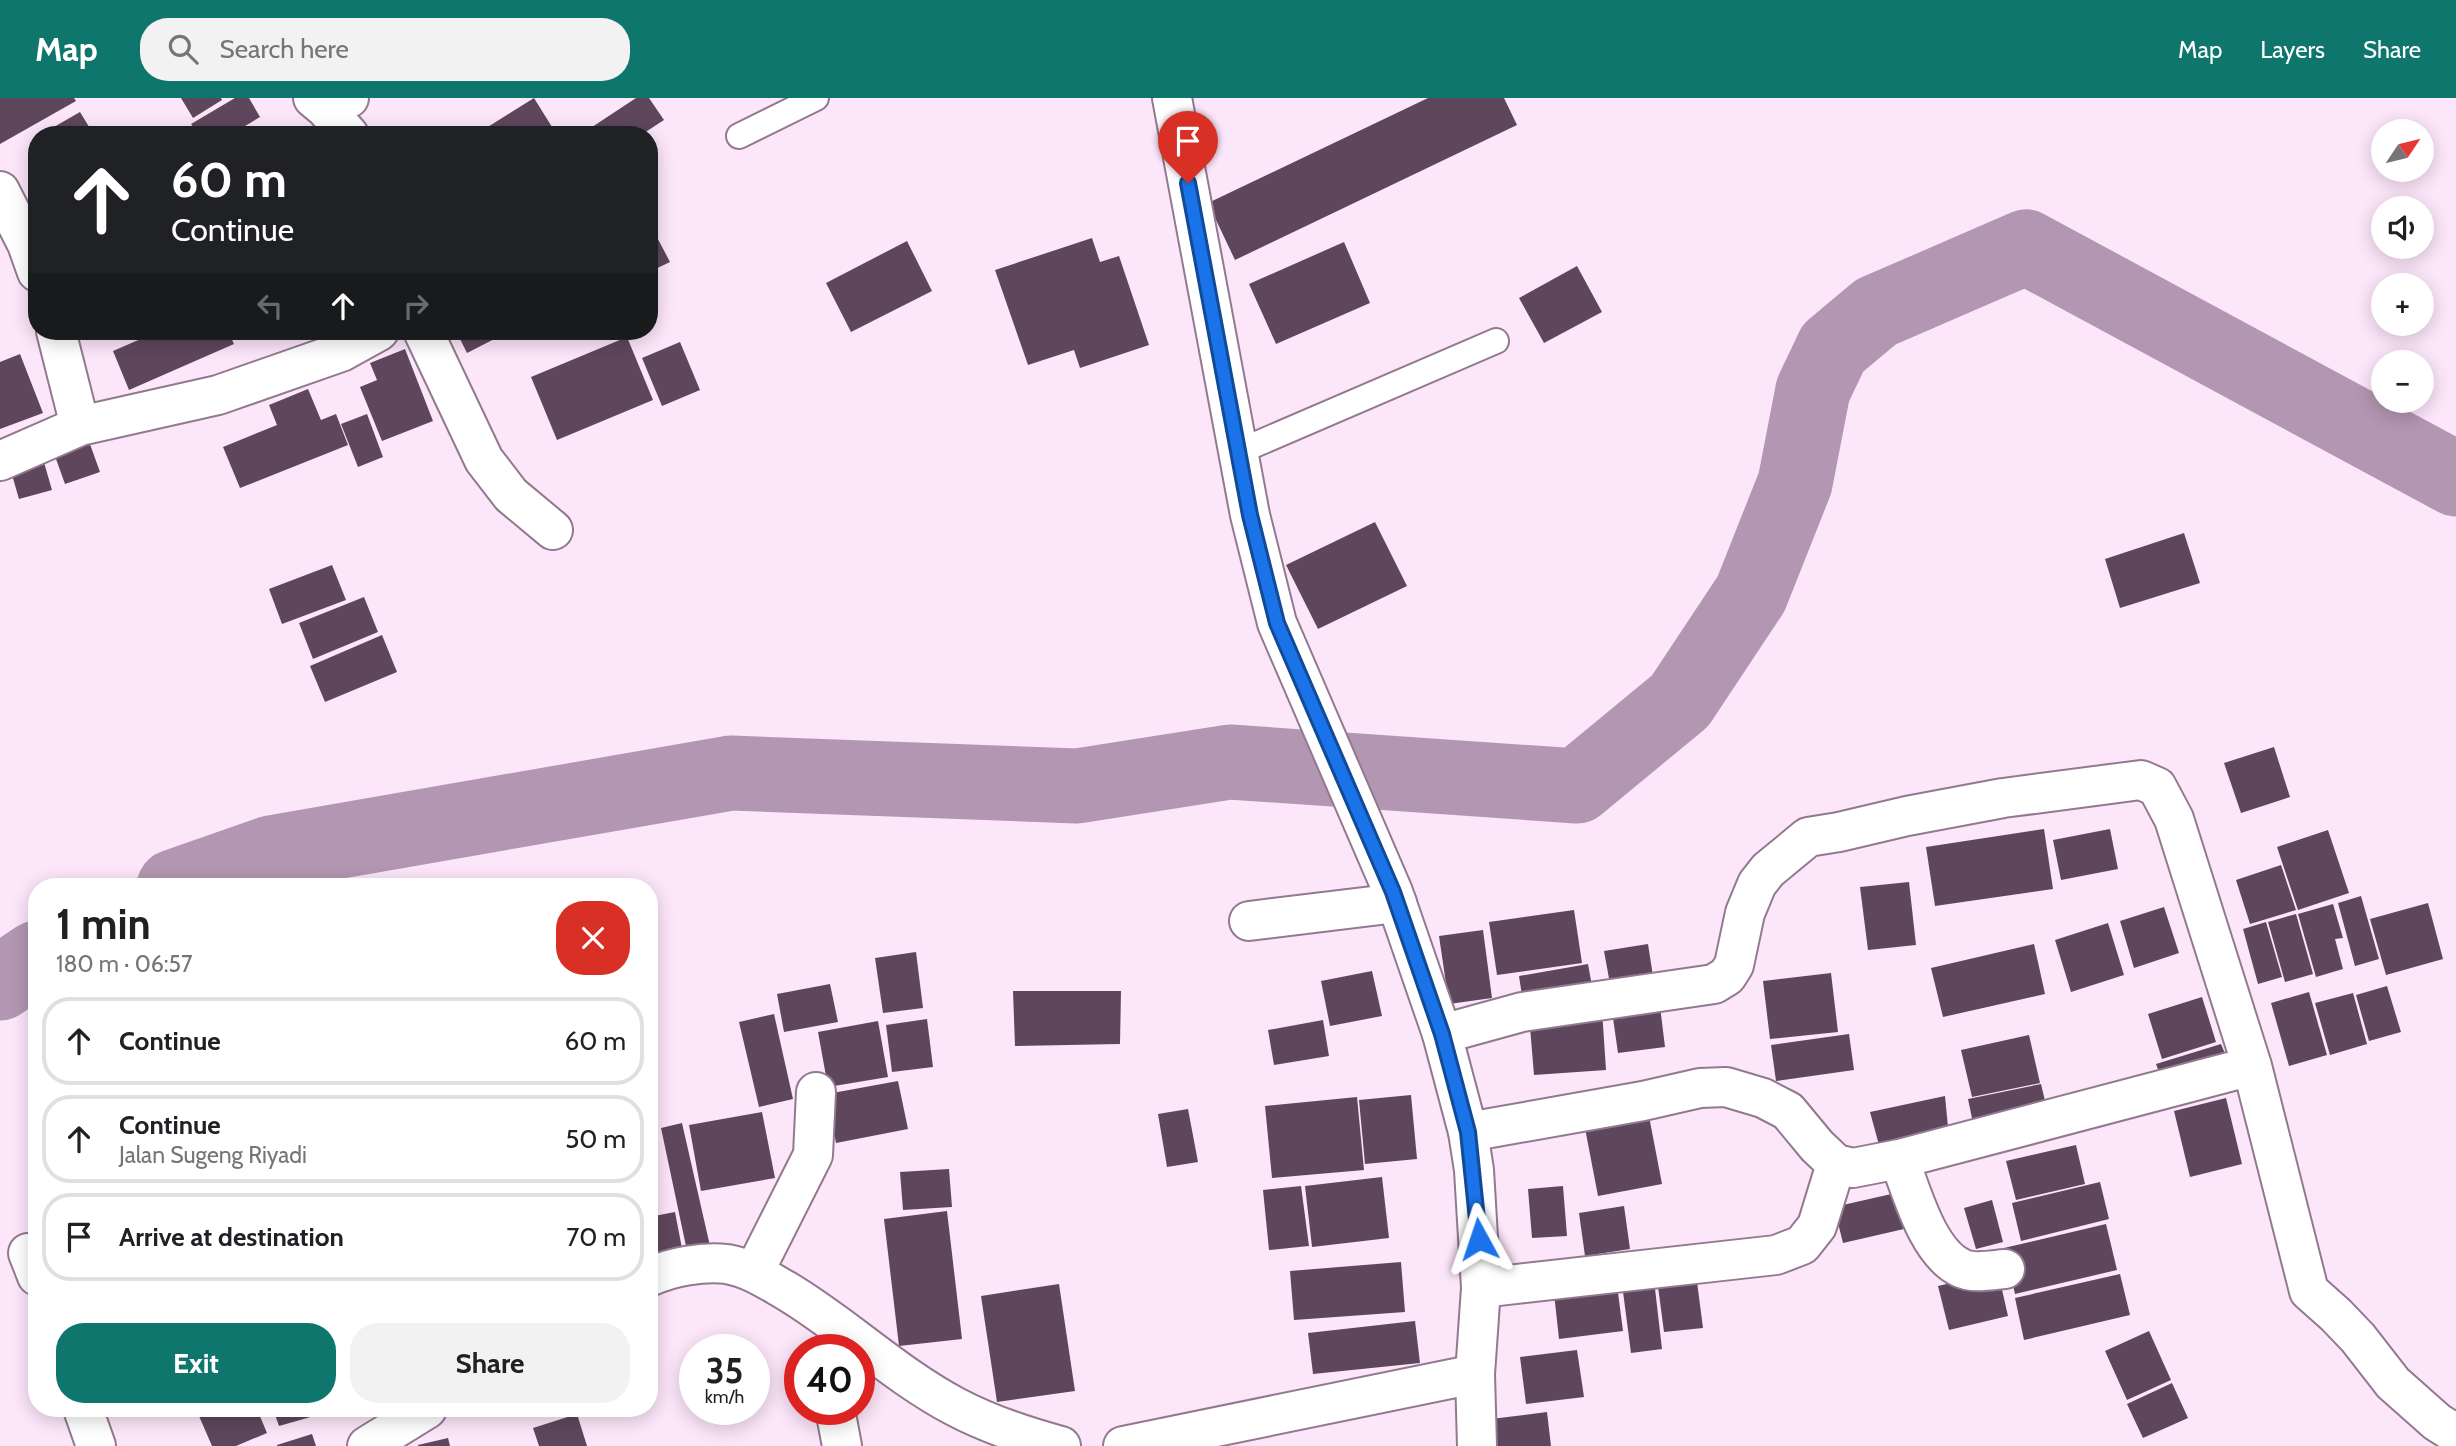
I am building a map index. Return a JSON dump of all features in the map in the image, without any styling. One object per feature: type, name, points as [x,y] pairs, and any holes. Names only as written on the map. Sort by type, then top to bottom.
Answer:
[{"type":"street","points":[[1175,99],[1250,515],[1277,623],[1395,898],[1442,1034],[1468,1132],[1475,1181],[1481,1288],[1475,1374],[1477,1446]]},
{"type":"street","points":[[0,191],[28,247]]},
{"type":"street","points":[[58,340],[80,426]]},
{"type":"street","points":[[0,461],[80,426],[218,395],[341,352],[363,340]]},
{"type":"street","points":[[427,340],[484,460],[511,495],[553,530]]},
{"type":"street","points":[[1442,1034],[1522,1012],[1714,984],[1727,976],[1734,965],[1745,913],[1756,884],[1808,837],[2003,798],[2141,780],[2157,787],[2174,819],[2252,1066],[2308,1291],[2336,1315],[2393,1383],[2437,1422],[2456,1434]]},
{"type":"street","points":[[1249,921],[1395,898]]},
{"type":"street","points":[[1468,1132],[1643,1101],[1700,1088],[1726,1087],[1763,1098],[1788,1111],[1836,1164],[1853,1168],[1899,1159],[2252,1066]]},
{"type":"street","points":[[754,1272],[813,1155],[816,1092]]},
{"type":"street","points":[[1899,1159],[1928,1229],[1942,1253],[1962,1268],[2005,1269]]},
{"type":"street","points":[[1481,1288],[1776,1255],[1802,1245],[1818,1226],[1836,1164]]},
{"type":"street","points":[[658,1275],[697,1264],[727,1264],[754,1272],[814,1308],[955,1407],[1013,1433],[1061,1446]]},
{"type":"street","points":[[814,1308],[820,1334]]},
{"type":"street","points":[[1123,1446],[1475,1374]]},
{"type":"street","points":[[86,1417],[96,1446]]},
{"type":"street","points":[[367,1446],[414,1417]]},
{"type":"street","points":[[838,1425],[842,1446]]},
{"type":"lane","points":[[739,136],[816,98]]},
{"type":"lane","points":[[1238,452],[1496,341]]},
{"type":"building","points":[[0,98],[74,98],[76,101],[28,126],[0,144]]},
{"type":"building","points":[[181,98],[221,98],[222,100],[193,118]]},
{"type":"building","points":[[235,98],[249,98],[260,117],[245,126],[191,124]]},
{"type":"building","points":[[534,98],[551,126],[489,126]]},
{"type":"building","points":[[636,98],[649,98],[664,120],[655,126],[594,126]]},
{"type":"building","points":[[1428,98],[1504,98],[1517,125],[1235,260],[1208,203]]},
{"type":"building","points":[[80,112],[89,126],[56,126]]},
{"type":"building","points":[[1092,238],[1100,262],[1119,256],[1149,345],[1080,368],[1074,350],[1028,365],[995,270]]},
{"type":"building","points":[[658,239],[670,262],[658,268]]},
{"type":"building","points":[[907,241],[932,291],[851,332],[826,283]]},
{"type":"building","points":[[1344,242],[1370,303],[1276,344],[1249,284]]},
{"type":"building","points":[[1577,266],[1602,312],[1544,343],[1519,298]]},
{"type":"building","points":[[138,340],[232,340],[234,344],[129,390],[113,351]]},
{"type":"building","points":[[460,340],[492,340],[467,353]]},
{"type":"building","points":[[620,340],[628,340],[653,400],[557,440],[531,377]]},
{"type":"building","points":[[680,342],[700,390],[662,406],[642,358]]},
{"type":"building","points":[[405,349],[433,421],[382,441],[360,387],[377,380],[370,363]]},
{"type":"building","points":[[20,354],[43,413],[0,429],[0,362]]},
{"type":"building","points":[[308,389],[321,420],[336,414],[348,445],[240,488],[223,447],[277,425],[269,405]]},
{"type":"building","points":[[367,414],[383,457],[358,467],[341,424]]},
{"type":"building","points":[[86,433],[100,472],[65,484],[51,445]]},
{"type":"building","points":[[41,452],[52,490],[19,499],[8,461]]},
{"type":"building","points":[[1375,522],[1407,586],[1318,629],[1286,565]]},
{"type":"building","points":[[2184,533],[2200,583],[2120,608],[2105,559]]},
{"type":"building","points":[[332,565],[346,600],[282,624],[269,589]]},
{"type":"building","points":[[364,597],[378,632],[313,659],[299,623]]},
{"type":"building","points":[[382,635],[397,672],[325,702],[310,666]]},
{"type":"building","points":[[2274,747],[2290,797],[2241,813],[2224,763]]},
{"type":"building","points":[[2044,829],[2053,889],[1935,906],[1926,847]]},
{"type":"building","points":[[2110,829],[2118,869],[2061,880],[2053,840]]},
{"type":"building","points":[[2328,830],[2349,893],[2298,910],[2277,847]]},
{"type":"building","points":[[2281,865],[2296,910],[2250,924],[2236,880]]},
{"type":"building","points":[[1909,882],[1916,945],[1868,950],[1860,887]]},
{"type":"building","points":[[2361,896],[2379,959],[2355,966],[2338,903]]},
{"type":"building","points":[[2428,903],[2443,959],[2386,975],[2370,919]]},
{"type":"building","points":[[2333,904],[2343,938],[2335,939],[2343,969],[2316,977],[2298,914]]},
{"type":"building","points":[[2164,907],[2179,953],[2134,968],[2120,921]]},
{"type":"building","points":[[1574,910],[1582,963],[1497,975],[1489,922]]},
{"type":"building","points":[[2296,914],[2313,974],[2285,982],[2268,922]]},
{"type":"building","points":[[2266,922],[2282,977],[2258,984],[2243,929]]},
{"type":"building","points":[[2108,923],[2124,975],[2071,992],[2055,940]]},
{"type":"building","points":[[1483,930],[1492,998],[1449,1004],[1439,936]]},
{"type":"building","points":[[1648,944],[1655,989],[1612,995],[1604,951]]},
{"type":"building","points":[[2034,944],[2045,994],[1943,1017],[1931,968]]},
{"type":"building","points":[[916,952],[923,1008],[883,1013],[875,958]]},
{"type":"building","points":[[1588,964],[1594,997],[1524,1009],[1519,976]]},
{"type":"building","points":[[1372,971],[1382,1016],[1330,1026],[1321,981]]},
{"type":"building","points":[[1831,973],[1838,1032],[1770,1039],[1763,981]]},
{"type":"building","points":[[830,984],[838,1022],[784,1032],[777,994]]},
{"type":"building","points":[[2387,986],[2401,1032],[2369,1041],[2356,995]]},
{"type":"building","points":[[1013,991],[1121,991],[1120,1044],[1015,1046]]},
{"type":"building","points":[[2309,992],[2327,1055],[2289,1066],[2271,1003]]},
{"type":"building","points":[[2353,993],[2367,1044],[2330,1055],[2315,1003]]},
{"type":"building","points":[[2202,997],[2216,1042],[2162,1059],[2148,1014]]},
{"type":"building","points":[[1659,998],[1665,1047],[1618,1053],[1611,1004]]},
{"type":"building","points":[[1602,1010],[1606,1070],[1534,1075],[1529,1015]]},
{"type":"building","points":[[774,1014],[793,1099],[759,1107],[739,1022]]},
{"type":"building","points":[[927,1019],[933,1067],[892,1072],[886,1025]]},
{"type":"building","points":[[1323,1020],[1329,1056],[1274,1065],[1268,1030]]},
{"type":"building","points":[[878,1021],[888,1077],[828,1087],[818,1032]]},
{"type":"building","points":[[1849,1034],[1854,1070],[1776,1081],[1771,1045]]},
{"type":"building","points":[[2029,1035],[2040,1083],[1972,1097],[1961,1050]]},
{"type":"building","points":[[2221,1044],[2229,1063],[2163,1083],[2156,1064]]},
{"type":"building","points":[[898,1081],[908,1129],[836,1143],[827,1094]]},
{"type":"building","points":[[2041,1084],[2047,1109],[1973,1123],[1968,1099]]},
{"type":"building","points":[[1411,1095],[1417,1159],[1365,1164],[1359,1100]]},
{"type":"building","points":[[1945,1096],[1948,1127],[1879,1145],[1870,1112]]},
{"type":"building","points":[[1357,1097],[1364,1170],[1272,1178],[1265,1106]]},
{"type":"building","points":[[2226,1098],[2242,1164],[2190,1177],[2174,1111]]},
{"type":"building","points":[[1188,1109],[1198,1162],[1167,1167],[1158,1114]]},
{"type":"building","points":[[1648,1111],[1662,1184],[1598,1196],[1584,1123]]},
{"type":"building","points":[[762,1112],[775,1178],[701,1191],[689,1125]]},
{"type":"building","points":[[682,1123],[710,1246],[687,1251],[661,1128]]},
{"type":"building","points":[[2076,1145],[2085,1184],[2016,1200],[2006,1161]]},
{"type":"building","points":[[949,1169],[952,1207],[903,1210],[900,1172]]},
{"type":"building","points":[[1382,1177],[1389,1238],[1312,1247],[1305,1186]]},
{"type":"building","points":[[2100,1182],[2109,1219],[2021,1241],[2012,1203]]},
{"type":"building","points":[[1301,1186],[1309,1246],[1269,1250],[1263,1190]]},
{"type":"building","points":[[1563,1186],[1567,1236],[1532,1238],[1528,1189]]},
{"type":"building","points":[[1909,1190],[1917,1226],[1843,1243],[1834,1207]]},
{"type":"building","points":[[1992,1200],[2003,1242],[1976,1249],[1964,1208]]},
{"type":"building","points":[[1624,1206],[1630,1249],[1585,1256],[1579,1213]]},
{"type":"building","points":[[947,1211],[962,1339],[899,1346],[884,1219]]},
{"type":"building","points":[[675,1212],[685,1264],[658,1269],[658,1215]]},
{"type":"building","points":[[2106,1224],[2117,1270],[2015,1294],[2004,1248]]},
{"type":"building","points":[[1401,1262],[1405,1312],[1294,1320],[1290,1271]]},
{"type":"building","points":[[1998,1272],[2008,1316],[1949,1330],[1938,1286]]},
{"type":"building","points":[[1696,1274],[1703,1328],[1664,1332],[1657,1279]]},
{"type":"building","points":[[2120,1274],[2130,1315],[2024,1340],[2015,1298]]},
{"type":"building","points":[[1654,1280],[1662,1349],[1631,1353],[1622,1284]]},
{"type":"building","points":[[1059,1284],[1075,1391],[997,1402],[981,1296]]},
{"type":"building","points":[[1617,1285],[1623,1331],[1559,1339],[1554,1293]]},
{"type":"building","points":[[1415,1321],[1420,1363],[1313,1374],[1308,1333]]},
{"type":"building","points":[[2149,1331],[2171,1380],[2127,1400],[2105,1351]]},
{"type":"building","points":[[1577,1350],[1584,1397],[1526,1404],[1520,1357]]},
{"type":"building","points":[[2172,1383],[2188,1418],[2143,1438],[2127,1404]]},
{"type":"building","points":[[1547,1412],[1551,1446],[1494,1446],[1491,1419]]},
{"type":"building","points":[[199,1417],[260,1417],[267,1433],[236,1446],[212,1446]]},
{"type":"building","points":[[276,1417],[310,1417],[279,1426]]},
{"type":"building","points":[[568,1417],[578,1417],[587,1446],[539,1446],[533,1428]]},
{"type":"building","points":[[312,1434],[316,1446],[277,1446],[277,1445]]},
{"type":"building","points":[[448,1438],[450,1446],[418,1446],[418,1445]]},
{"type":"waterway","points":[[200,878],[271,853],[731,773],[1077,786],[1230,762],[1577,786],[1680,701],[1751,594],[1795,483],[1813,390],[1833,348],[1876,312],[2026,247],[2456,479]]},
{"type":"waterway","points":[[0,983],[28,964]]},
{"type":"route","points":[[1188,183],[1250,515],[1277,623],[1393,892],[1442,1034],[1468,1132],[1479,1239]]}]
